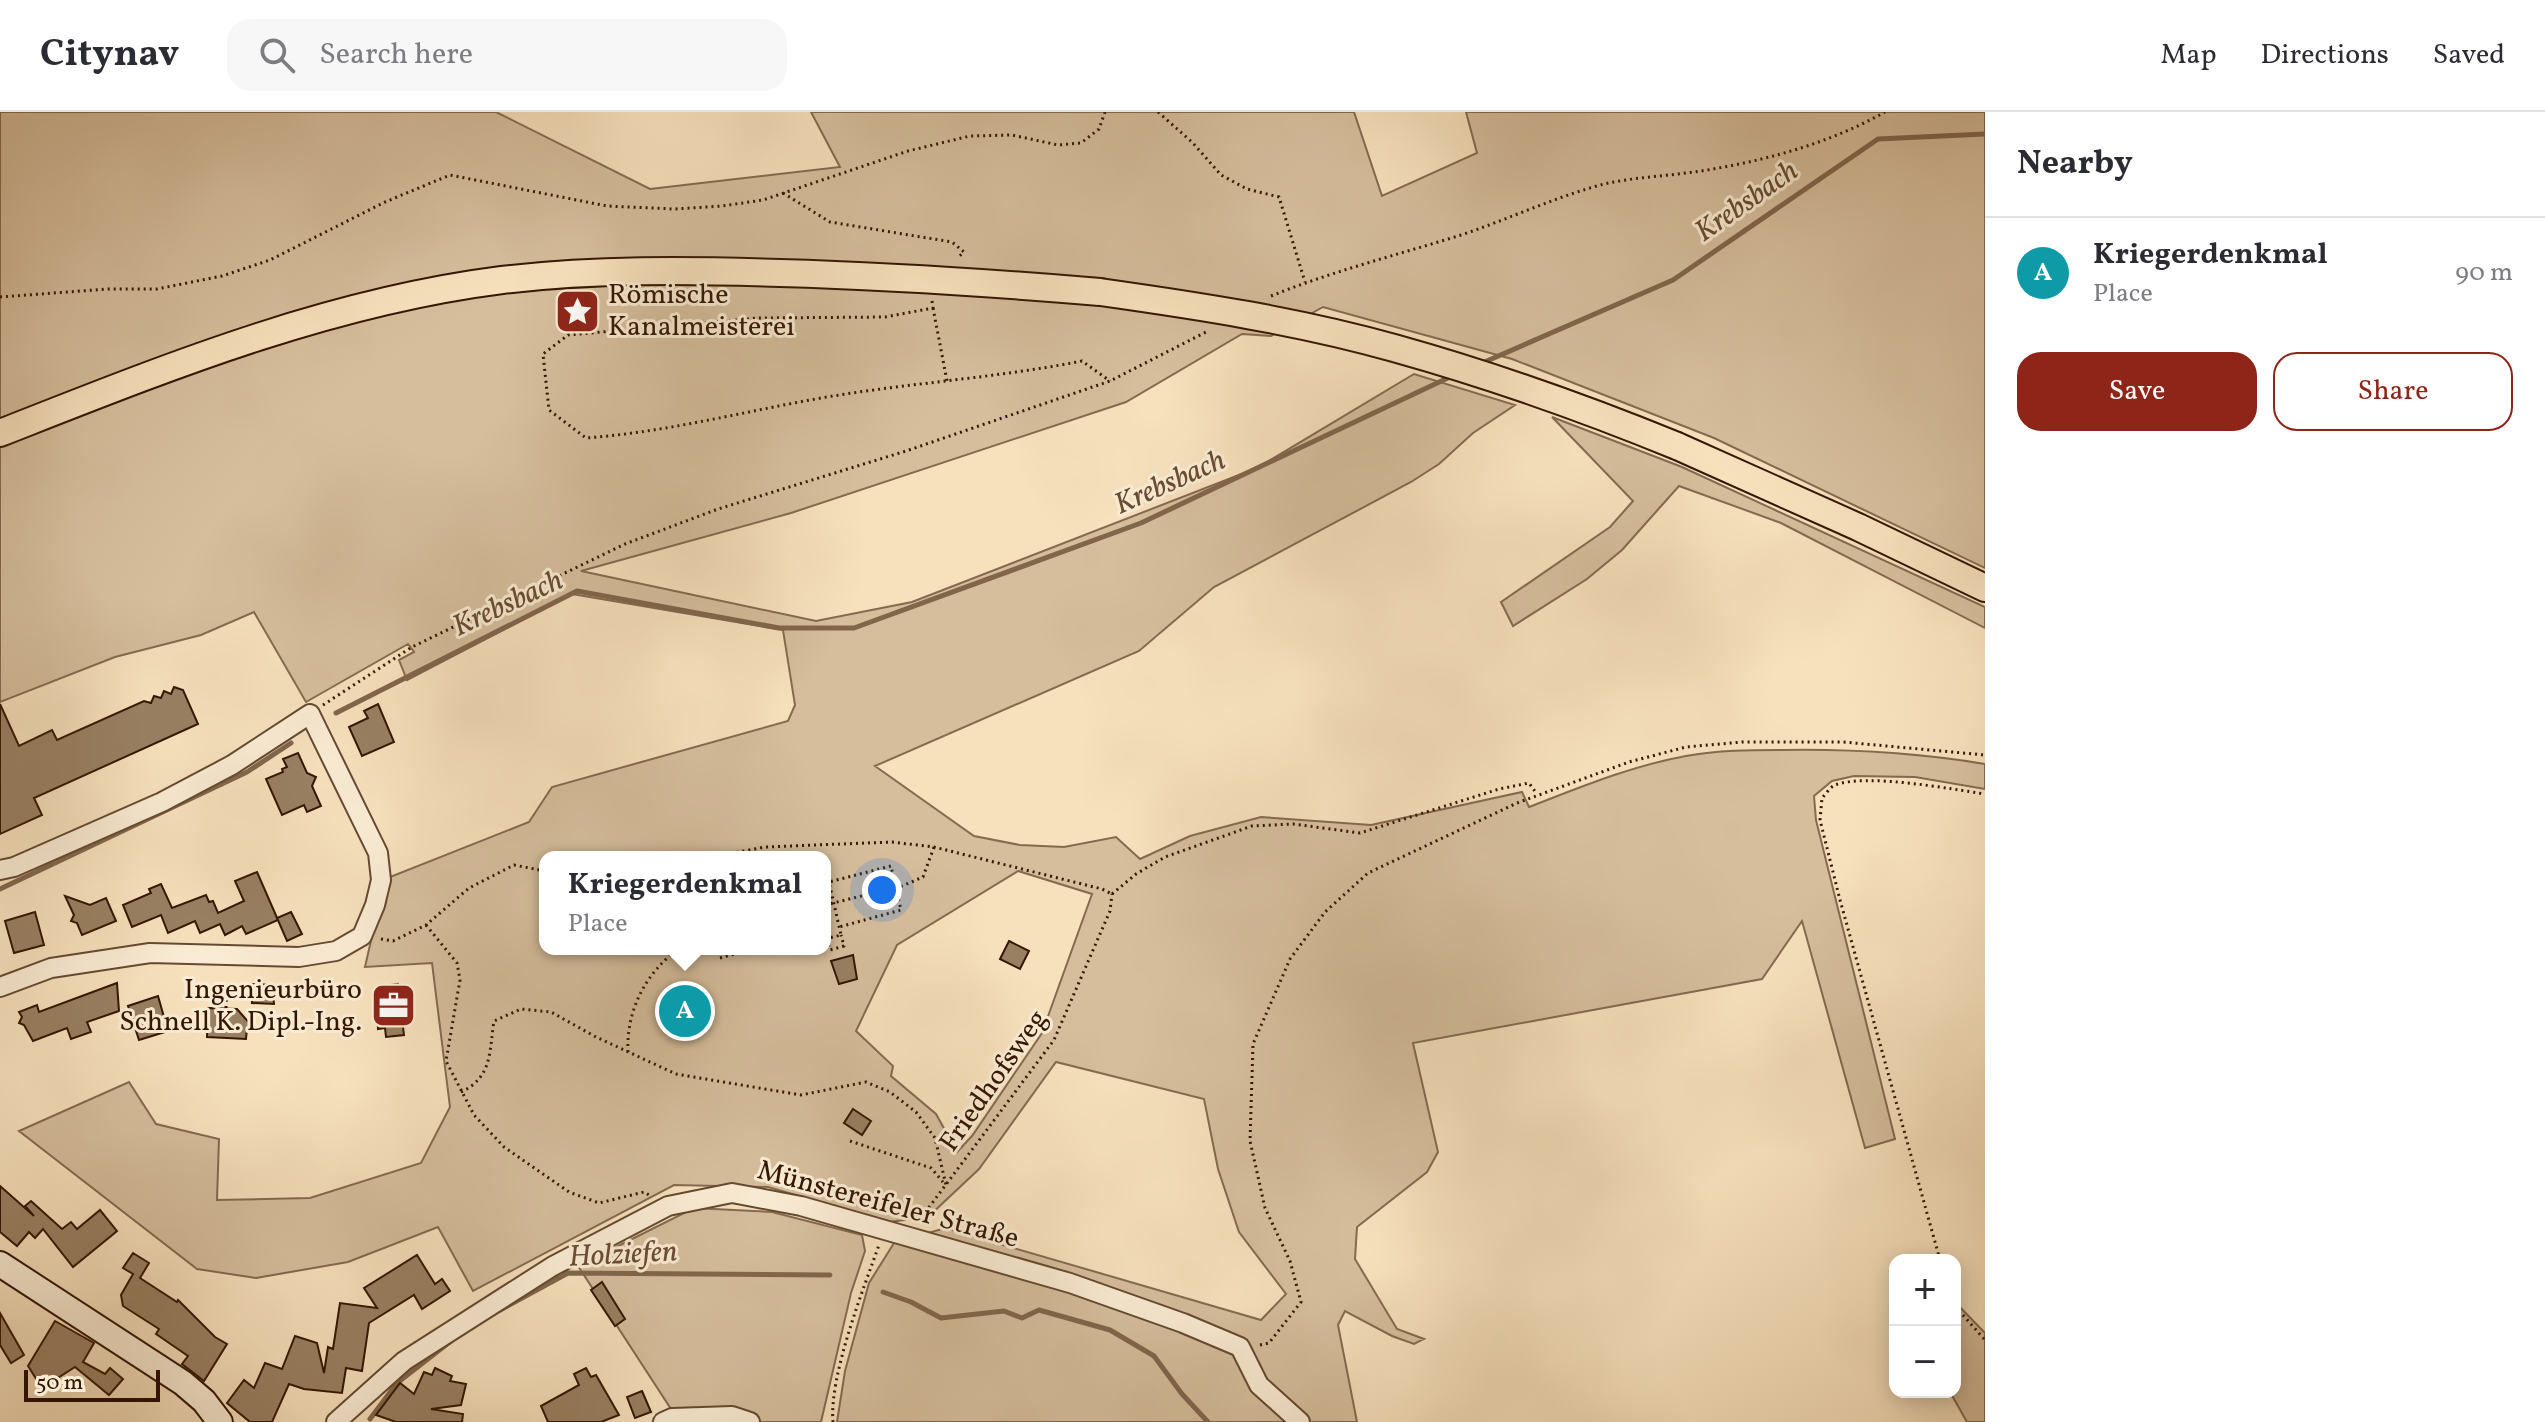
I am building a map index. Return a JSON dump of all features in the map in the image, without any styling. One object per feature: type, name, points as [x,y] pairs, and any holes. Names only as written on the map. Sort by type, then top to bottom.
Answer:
[{"type":"main road","points":[[0,433],[270,332],[393,300],[502,280],[641,270],[930,279],[1100,292],[1251,315],[1393,347],[1488,375],[1581,407],[1677,446],[1985,588]]},
{"type":"main road","points":[[0,1264],[183,1383],[204,1401],[220,1422]]},
{"type":"street","points":[[0,870],[14,867],[162,802],[232,765],[310,714],[378,853],[381,880],[362,936],[336,951],[299,957],[150,953],[51,968],[0,987]]},
{"type":"street","name":"Münstereifeler Straße","points":[[341,1421],[404,1361],[553,1266],[668,1206],[732,1193],[801,1206],[1070,1283],[1240,1347]]},
{"type":"street","points":[[1240,1347],[1259,1385],[1300,1422]]},
{"type":"street","points":[[663,1422],[672,1418],[732,1416],[750,1422]]},
{"type":"path","points":[[0,297],[108,289],[157,289],[222,276],[270,260],[385,202],[450,175],[607,206],[674,209],[763,200],[908,151],[970,136],[1012,135],[1058,145],[1081,143],[1099,129],[1105,112]]},
{"type":"path","points":[[1158,112],[1193,143],[1221,175],[1247,189],[1279,197],[1305,282]]},
{"type":"path","points":[[1265,299],[1305,282],[1463,234],[1557,197],[1608,183],[1703,170],[1796,149],[1852,130],[1885,112]]},
{"type":"path","points":[[783,193],[830,222],[952,242],[964,252],[955,258]]},
{"type":"path","points":[[930,279],[947,381]]},
{"type":"path","points":[[933,308],[885,317],[759,318],[568,335],[543,354],[549,410],[586,438],[643,434],[823,398],[1033,371],[1082,361],[1110,381]]},
{"type":"path","points":[[310,714],[412,647],[625,544],[718,509],[906,451],[1110,381],[1215,327]]},
{"type":"path","points":[[1240,1347],[1269,1343],[1301,1302],[1290,1261],[1265,1208],[1250,1141],[1253,1044],[1290,959],[1325,912],[1368,873],[1517,803],[1643,758],[1686,747],[1742,742],[1843,742],[1985,755]]},
{"type":"path","points":[[1938,1254],[1840,900],[1820,820],[1822,798],[1834,785],[1855,782],[1912,783],[1985,794]]},
{"type":"path","points":[[744,851],[765,847],[892,842],[934,847],[1112,894],[1136,874],[1165,857],[1252,826],[1293,824],[1360,833],[1499,789],[1529,783],[1539,795]]},
{"type":"path","points":[[833,903],[896,888],[923,877],[934,847]]},
{"type":"path","points":[[362,936],[393,941],[426,925],[469,888],[514,865],[539,870]]},
{"type":"path","points":[[831,882],[891,866],[901,910],[839,927]]},
{"type":"path","name":"Friedhofsweg","points":[[907,1236],[1054,1040],[1110,911],[1112,894]]},
{"type":"path","points":[[831,896],[844,946],[831,950]]},
{"type":"path","points":[[426,925],[457,963],[460,980],[446,1061],[474,1115],[504,1147],[569,1192],[599,1203],[644,1192],[668,1206]]},
{"type":"path","points":[[831,938],[841,935]]},
{"type":"path","points":[[628,1052],[627,1029],[642,989],[659,963],[670,955]]},
{"type":"path","points":[[720,958],[731,955]]},
{"type":"path","points":[[226,988],[226,1009]]},
{"type":"path","points":[[461,1092],[476,1085],[486,1070],[494,1021],[521,1009],[551,1012],[676,1074],[801,1095],[866,1082],[890,1092],[916,1112],[935,1138],[946,1185]]},
{"type":"path","points":[[850,1141],[931,1168],[946,1185]]},
{"type":"path","points":[[833,1422],[832,1405],[847,1343],[885,1230]]},
{"type":"path","points":[[1961,1313],[1985,1340]]},
{"type":"shaded area","points":[[0,112],[496,112],[650,189],[840,167],[811,112],[1354,112],[1382,196],[1477,153],[1466,112],[1985,112],[1985,568],[1714,438],[1512,359],[1323,307],[1271,336],[1242,334],[1126,402],[791,513],[581,571],[816,621],[912,602],[1257,468],[1414,374],[1515,405],[1473,433],[1439,464],[1411,482],[1214,587],[1139,651],[875,766],[974,836],[1020,845],[1064,847],[1116,837],[1140,859],[1190,836],[1261,817],[1371,825],[1522,792],[1529,807],[1626,771],[1710,753],[1859,751],[1985,764],[1985,789],[1915,777],[1854,776],[1832,781],[1814,796],[1816,820],[1895,1139],[1865,1148],[1802,921],[1762,979],[1413,1043],[1438,1152],[1427,1172],[1357,1227],[1355,1259],[1397,1329],[1424,1339],[1414,1344],[1345,1311],[1338,1325],[1357,1422],[837,1422],[845,1371],[869,1283],[894,1243],[945,1228],[1261,1320],[1286,1294],[1239,1232],[1218,1169],[1204,1099],[1056,1062],[979,1169],[928,1217],[889,1222],[768,1187],[674,1185],[473,1291],[438,1227],[348,1262],[256,1278],[197,1269],[19,1131],[129,1082],[156,1124],[219,1139],[217,1200],[310,1198],[421,1163],[450,1107],[432,963],[365,967],[385,879],[529,822],[552,787],[788,721],[795,705],[783,630],[572,594],[407,680],[399,660],[414,652],[408,644],[306,702],[254,612],[201,635],[115,657],[0,702]],"holes":[[[1018,871],[1092,894],[1042,1033],[972,1136],[957,1152],[936,1114],[891,1076],[893,1066],[856,1031],[897,945]]]},
{"type":"shaded area","points":[[1552,417],[1682,467],[1985,607],[1985,628],[1781,523],[1679,486],[1622,550],[1587,579],[1513,626],[1501,602],[1610,527],[1633,501]]},
{"type":"shaded area","points":[[694,1208],[772,1212],[862,1235],[865,1251],[851,1293],[821,1422],[699,1422],[689,1410],[671,1409],[578,1266]]},
{"type":"shaded area","points":[[1961,1308],[1985,1333],[1985,1422],[1967,1422],[1953,1398],[1961,1398]]},
{"type":"building","points":[[174,687],[183,690],[198,724],[34,798],[42,815],[0,834],[0,704],[19,746],[52,730],[57,740],[144,701],[151,703],[154,696],[161,698],[164,691],[171,694]]},
{"type":"building","points":[[378,704],[394,742],[362,756],[349,727],[368,718],[364,711]]},
{"type":"building","points":[[298,753],[307,773],[316,777],[312,786],[321,806],[307,812],[304,805],[282,815],[266,779],[283,772],[282,769],[287,767],[283,759]]},
{"type":"building","points":[[257,872],[278,920],[246,934],[242,926],[225,935],[220,924],[200,933],[195,921],[168,933],[161,915],[132,927],[123,905],[151,893],[149,889],[161,884],[172,908],[206,895],[209,902],[213,901],[218,913],[244,901],[235,881]]},
{"type":"building","points":[[65,896],[90,905],[106,898],[116,921],[82,935],[77,923],[71,921],[74,915]]},
{"type":"building","points":[[35,912],[44,945],[14,953],[5,921]]},
{"type":"building","points":[[291,912],[302,934],[287,941],[277,918]]},
{"type":"building","points":[[1009,941],[1029,951],[1020,969],[1000,959]]},
{"type":"building","points":[[853,955],[857,979],[839,984],[831,961]]},
{"type":"building","points":[[117,983],[119,1011],[87,1022],[91,1032],[71,1039],[67,1028],[33,1041],[24,1025],[19,1023],[22,1017],[19,1012],[37,1005],[39,1012]]},
{"type":"building","points":[[253,984],[272,985],[274,1004],[252,1003]]},
{"type":"building","points":[[398,984],[404,1035],[386,1037],[385,1028],[378,1029],[376,987]]},
{"type":"building","points":[[158,996],[168,1031],[139,1040],[128,1006]]},
{"type":"building","points":[[208,1008],[237,1009],[251,1025],[247,1028],[246,1039],[207,1037]]},
{"type":"building","points":[[853,1109],[871,1121],[862,1135],[844,1123]]},
{"type":"building","points":[[0,1186],[34,1216],[25,1206],[31,1201],[62,1229],[71,1222],[77,1229],[100,1210],[117,1231],[73,1267],[43,1229],[35,1238],[29,1232],[17,1246],[0,1232]]},
{"type":"building","points":[[133,1253],[149,1263],[140,1278],[178,1300],[215,1337],[227,1344],[204,1381],[182,1364],[188,1356],[156,1334],[159,1329],[123,1306],[121,1295],[133,1274],[123,1268]]},
{"type":"building","points":[[417,1255],[435,1284],[442,1279],[450,1291],[422,1309],[414,1295],[369,1323],[362,1371],[346,1368],[342,1393],[304,1389],[289,1384],[272,1422],[250,1422],[227,1403],[244,1380],[254,1388],[265,1363],[282,1369],[295,1336],[317,1343],[324,1373],[328,1347],[333,1349],[340,1303],[377,1308],[364,1288]]},
{"type":"building","points":[[602,1282],[625,1319],[615,1326],[591,1290]]},
{"type":"building","points":[[0,1313],[24,1355],[11,1363],[0,1345]]},
{"type":"building","points":[[55,1321],[94,1343],[83,1362],[105,1374],[110,1368],[123,1379],[109,1395],[75,1367],[42,1388],[28,1366]]},
{"type":"building","points":[[435,1368],[452,1376],[450,1381],[466,1384],[461,1405],[431,1409],[463,1414],[462,1422],[396,1422],[376,1415],[400,1383],[414,1394],[424,1372],[432,1375]]},
{"type":"building","points":[[586,1368],[591,1377],[596,1375],[619,1415],[601,1422],[548,1422],[541,1406],[579,1385],[574,1374]]},
{"type":"building","points":[[642,1391],[651,1412],[635,1418],[627,1397]]},
{"type":"waterway","name":"Krebsbach","points":[[1480,364],[1673,280],[1878,139],[1985,134]]},
{"type":"waterway","name":"Krebsbach","points":[[336,713],[577,591],[779,628],[854,628],[1141,523],[1452,376]]},
{"type":"waterway","name":"Krebsbach","points":[[0,889],[247,772],[291,743]]},
{"type":"waterway","name":"Holziefen","points":[[500,1310],[568,1273],[830,1275]]},
{"type":"waterway","name":"Holziefen","points":[[883,1292],[941,1318],[1004,1311],[1022,1318],[1039,1310],[1110,1330],[1154,1356],[1208,1422]]},
{"type":"waterway","name":"Holziefen","points":[[370,1419],[397,1383],[451,1341]]},
{"type":"place","name":"Römische Kanalmeisterei","points":[[577,311]]},
{"type":"place","name":"Ingenieurbüro Schnell K. Dipl.-Ing.","points":[[393,1006]]},
{"type":"place","name":"Kriegerdenkmal","points":[[685,1011]]}]
